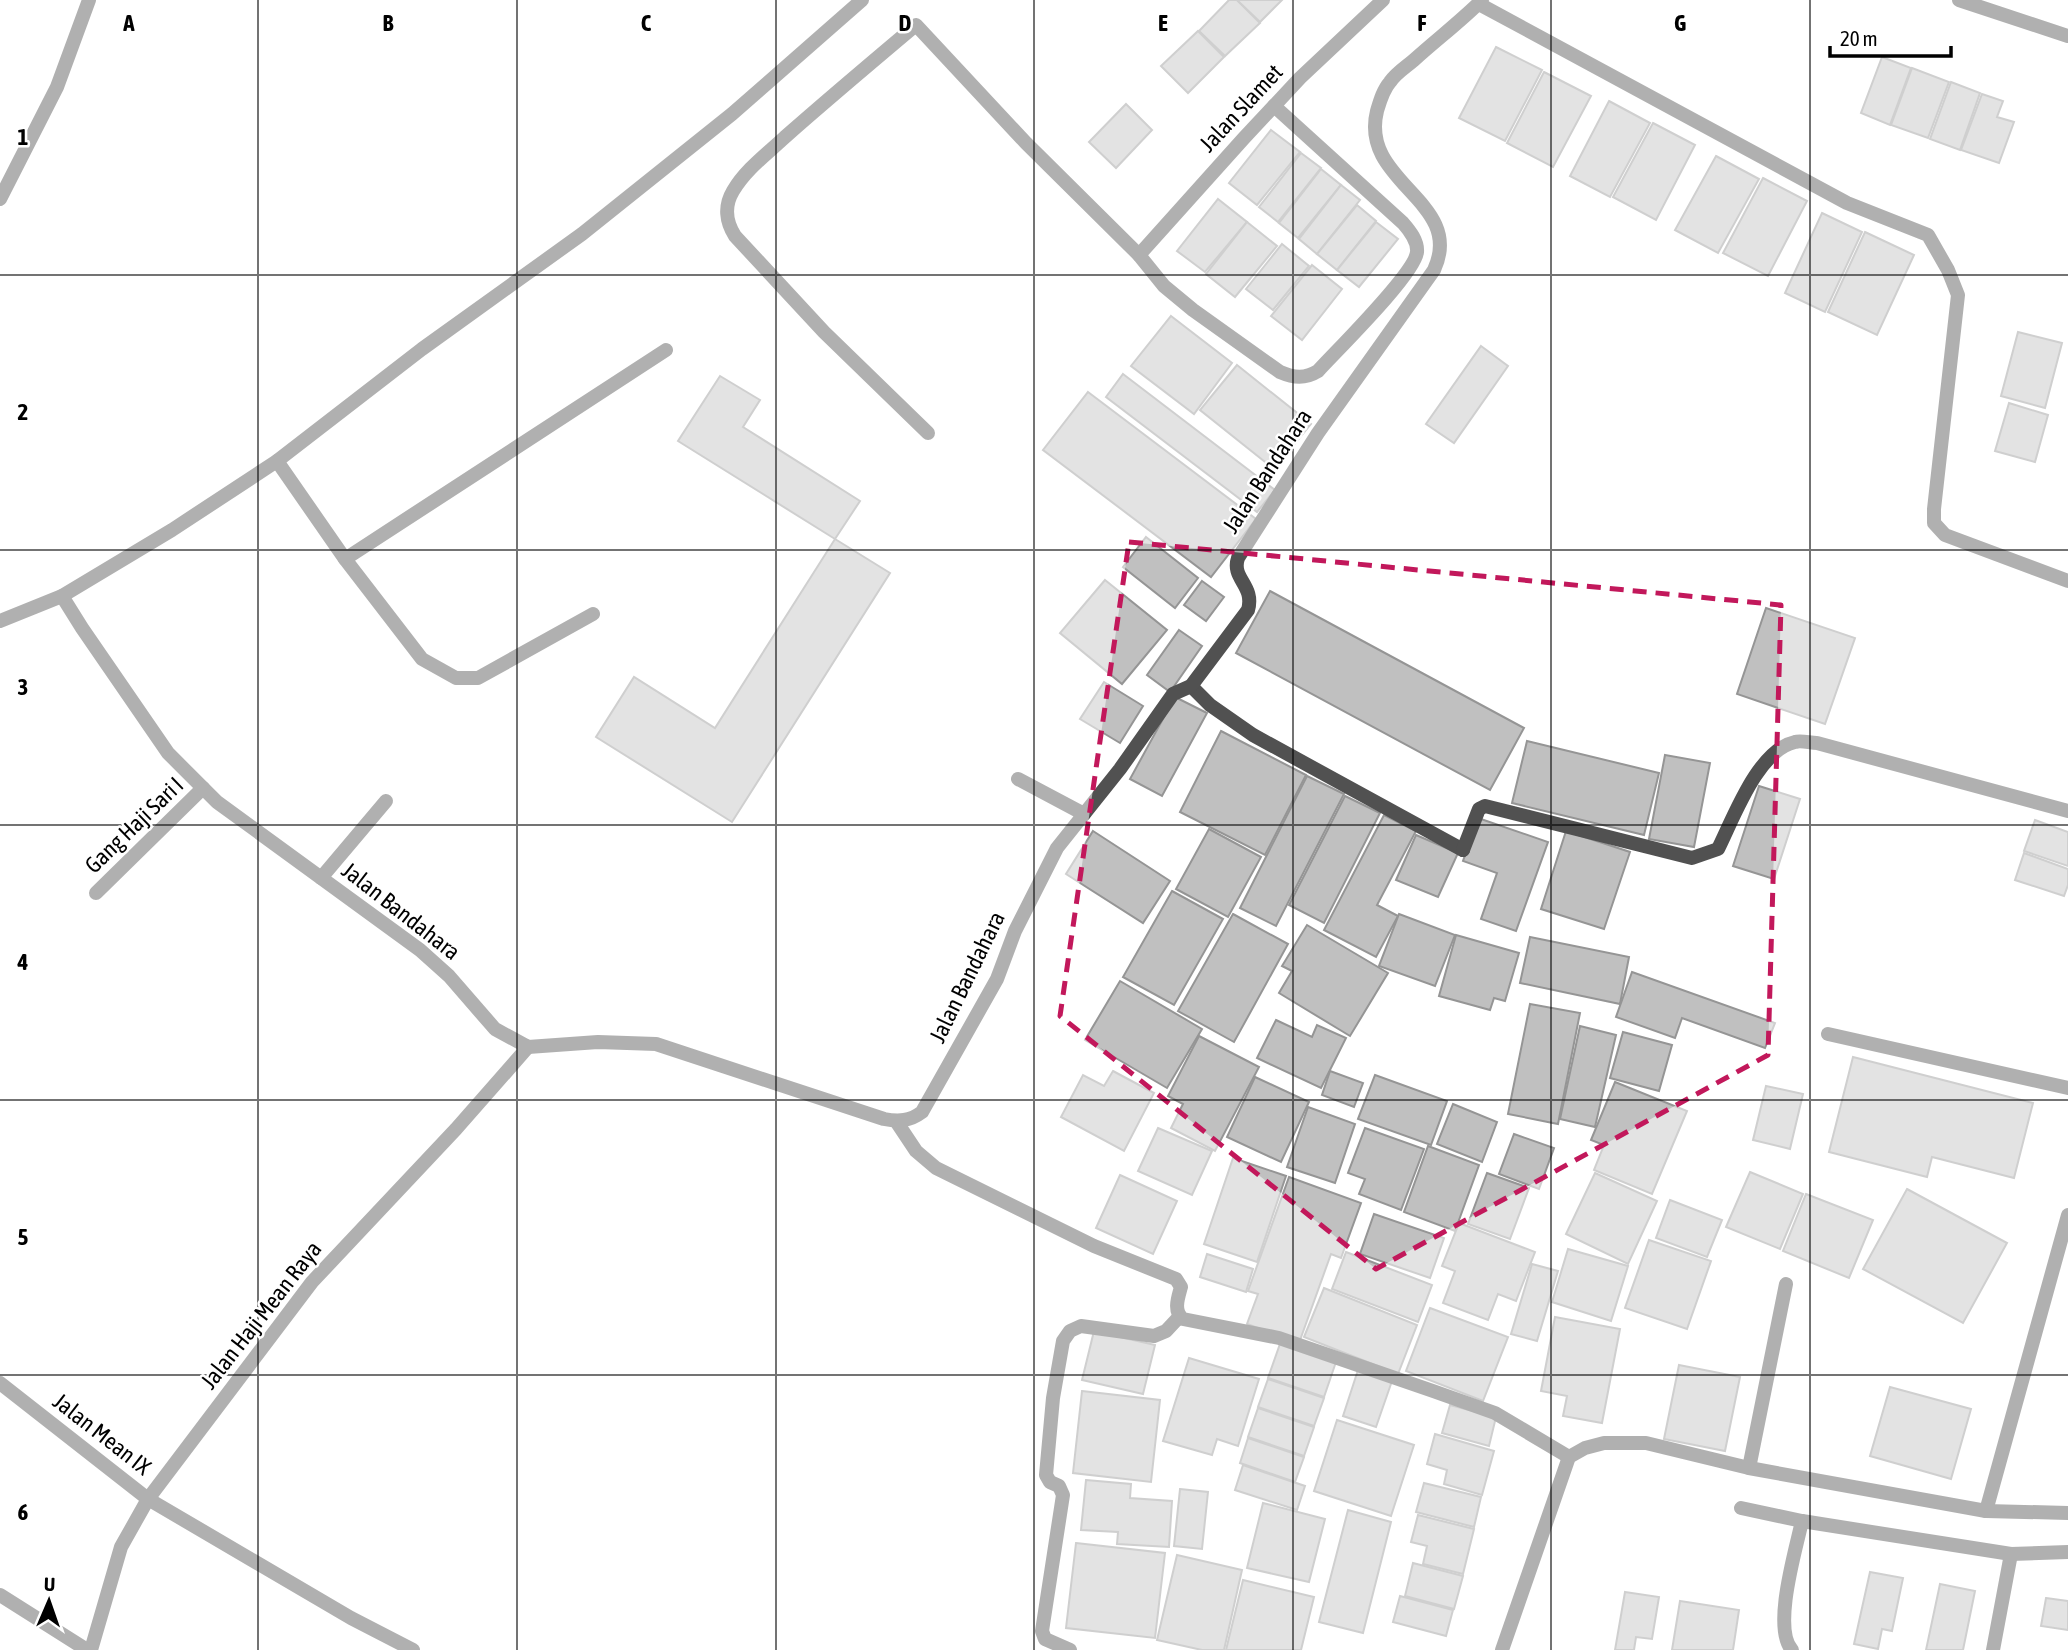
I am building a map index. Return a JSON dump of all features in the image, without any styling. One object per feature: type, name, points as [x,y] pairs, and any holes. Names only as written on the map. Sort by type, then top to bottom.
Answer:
[{"type":"street","points":[[0,199],[57,87],[89,0]]},
{"type":"street","points":[[0,621],[62,596],[172,530],[277,461],[422,349],[582,234],[732,114],[862,0]]},
{"type":"street","name":"Jalan Slamet","points":[[1139,255],[1273,106],[1383,0]]},
{"type":"street","points":[[1959,0],[2068,36]]},
{"type":"street","points":[[1480,2],[1847,203],[1928,235],[1948,270],[1958,295],[1934,523],[1945,535],[2068,581]]},
{"type":"street","name":"Jalan Bandahara","points":[[896,1121],[915,1118],[922,1112],[997,979],[1015,931],[1057,848],[1120,769],[1173,694],[1191,686],[1248,610],[1250,595],[1237,572],[1235,565],[1238,558],[1318,433],[1434,270],[1439,258],[1440,232],[1434,220],[1382,159],[1376,139],[1375,119],[1380,100],[1390,81],[1480,2]]},
{"type":"street","points":[[928,432],[824,332],[735,236],[726,216],[731,194],[744,175],[916,25],[1026,143],[1139,255],[1164,286],[1192,310],[1280,372],[1296,378],[1304,377],[1318,371],[1401,279],[1415,261],[1416,244],[1410,231],[1273,106]]},
{"type":"street","points":[[345,559],[666,350]]},
{"type":"street","points":[[277,461],[345,559],[422,659],[456,678],[478,678],[593,614]]},
{"type":"street","name":"Jalan Bandahara","points":[[62,596],[168,753],[217,802],[420,950],[449,976],[495,1029],[527,1047]]},
{"type":"street","points":[[1191,686],[1210,705],[1253,735],[1463,850],[1479,809],[1485,806],[1692,858],[1707,854],[1718,849],[1762,764],[1774,751],[1796,741],[1817,743],[2068,811]]},
{"type":"street","points":[[1018,779],[1084,814]]},
{"type":"street","name":"Gang Haji Sari I","points":[[96,893],[204,788]]},
{"type":"street","points":[[321,878],[386,801]]},
{"type":"street","points":[[1828,1034],[2068,1088]]},
{"type":"street","points":[[527,1047],[597,1042],[656,1044],[896,1121],[916,1152],[936,1168],[1094,1245],[1176,1279],[1181,1287],[1176,1310],[1184,1319],[1279,1338],[1471,1404],[1495,1413],[1569,1457]]},
{"type":"street","name":"Jalan Haji Mean Raya","points":[[89,1650],[121,1547],[148,1499],[312,1282],[456,1129],[527,1047]]},
{"type":"street","points":[[1986,1511],[2068,1215]]},
{"type":"street","points":[[1749,1468],[1786,1284]]},
{"type":"street","points":[[1070,1650],[1045,1639],[1042,1631],[1063,1495],[1059,1486],[1049,1482],[1046,1475],[1053,1398],[1063,1341],[1070,1331],[1081,1326],[1154,1336],[1166,1331],[1180,1316]]},
{"type":"street","name":"Jalan Mean IX","points":[[0,1383],[148,1499],[351,1618],[385,1644],[413,1650]]},
{"type":"street","points":[[1502,1650],[1569,1457],[1585,1448],[1604,1443],[1646,1443],[1749,1468],[1986,1511],[2068,1513]]},
{"type":"street","points":[[1741,1508],[1802,1521],[2011,1554],[2068,1552]]},
{"type":"street","points":[[1792,1650],[1786,1643],[1783,1618],[1802,1521]]},
{"type":"street","points":[[1993,1650],[2011,1554]]},
{"type":"street","points":[[0,1595],[89,1650]]},
{"type":"highlighted area","points":[[1129,542],[1781,605],[1768,1055],[1376,1269],[1060,1016]]},
{"type":"building","points":[[1229,0],[1237,0],[1260,23],[1225,56],[1199,31]]},
{"type":"building","points":[[1237,0],[1282,0],[1260,22]]},
{"type":"building","points":[[1198,31],[1224,57],[1188,93],[1161,66]]},
{"type":"building","points":[[1496,47],[1542,70],[1505,141],[1459,118]]},
{"type":"building","points":[[1882,57],[1911,68],[1890,125],[1861,113]]},
{"type":"building","points":[[1912,68],[1949,82],[1928,138],[1891,125]]},
{"type":"building","points":[[1544,72],[1591,96],[1553,167],[1507,143]]},
{"type":"building","points":[[1951,82],[1980,93],[1960,150],[1930,139]]},
{"type":"building","points":[[1982,94],[2003,101],[1997,117],[2014,122],[1999,163],[1961,150]]},
{"type":"building","points":[[1609,101],[1650,123],[1610,197],[1570,176]]},
{"type":"building","points":[[1126,104],[1152,130],[1116,168],[1089,142]]},
{"type":"building","points":[[1653,123],[1695,145],[1656,220],[1613,197]]},
{"type":"building","points":[[1271,130],[1300,152],[1257,205],[1229,183]]},
{"type":"building","points":[[1301,153],[1321,168],[1278,222],[1259,207]]},
{"type":"building","points":[[1716,156],[1759,179],[1718,253],[1675,230]]},
{"type":"building","points":[[1321,169],[1341,185],[1298,238],[1279,223]]},
{"type":"building","points":[[1763,178],[1807,201],[1768,276],[1723,253]]},
{"type":"building","points":[[1341,185],[1360,200],[1317,254],[1299,239]]},
{"type":"building","points":[[1218,199],[1247,222],[1205,272],[1177,251]]},
{"type":"building","points":[[1357,205],[1376,221],[1337,270],[1317,254]]},
{"type":"building","points":[[1822,213],[1862,232],[1825,312],[1785,293]]},
{"type":"building","points":[[1247,222],[1277,246],[1235,297],[1206,274]]},
{"type":"building","points":[[1376,222],[1398,239],[1359,287],[1337,270]]},
{"type":"building","points":[[1865,232],[1914,255],[1877,335],[1828,312]]},
{"type":"building","points":[[1282,244],[1309,266],[1273,310],[1246,289]]},
{"type":"building","points":[[1312,265],[1342,289],[1302,340],[1271,316]]},
{"type":"building","points":[[1171,316],[1232,363],[1194,414],[1131,366]]},
{"type":"building","points":[[2018,332],[2062,343],[2045,408],[2001,396]]},
{"type":"building","points":[[1481,346],[1508,366],[1454,443],[1426,424]]},
{"type":"building","points":[[1237,365],[1311,424],[1274,469],[1200,410]]},
{"type":"building","points":[[1123,374],[1275,490],[1257,512],[1106,397]]},
{"type":"building","points":[[720,376],[760,400],[743,427],[860,501],[835,539],[678,441]]},
{"type":"building","points":[[1088,392],[1256,519],[1211,577],[1043,450]]},
{"type":"building","points":[[2009,403],[2048,415],[2035,462],[1995,451]]},
{"type":"building","points":[[1146,537],[1198,578],[1175,608],[1123,567]]},
{"type":"building","points":[[835,539],[890,573],[732,822],[596,737],[634,677],[715,728]]},
{"type":"building","points":[[1105,580],[1167,630],[1122,684],[1060,633]]},
{"type":"building","points":[[1202,581],[1224,597],[1206,621],[1184,605]]},
{"type":"building","points":[[1270,591],[1524,728],[1490,790],[1236,653]]},
{"type":"building","points":[[1766,608],[1855,638],[1825,724],[1737,694]]},
{"type":"building","points":[[1179,630],[1202,646],[1170,692],[1147,675]]},
{"type":"building","points":[[1104,682],[1143,706],[1120,743],[1080,719]]},
{"type":"building","points":[[1175,697],[1207,713],[1162,796],[1130,779]]},
{"type":"building","points":[[1221,731],[1306,775],[1265,855],[1180,812]]},
{"type":"building","points":[[1527,741],[1659,773],[1644,835],[1512,803]]},
{"type":"building","points":[[1665,755],[1710,763],[1694,847],[1649,839]]},
{"type":"building","points":[[1307,776],[1344,794],[1276,926],[1240,908]]},
{"type":"building","points":[[1759,786],[1800,799],[1774,879],[1733,866]]},
{"type":"building","points":[[1345,796],[1380,813],[1324,923],[1289,905]]},
{"type":"building","points":[[1384,815],[1416,831],[1377,905],[1398,916],[1376,957],[1324,930]]},
{"type":"building","points":[[1478,818],[1548,842],[1516,931],[1481,919],[1497,873],[1463,861]]},
{"type":"building","points":[[2035,820],[2068,832],[2068,866],[2024,851]]},
{"type":"building","points":[[1209,829],[1261,857],[1228,917],[1176,889]]},
{"type":"building","points":[[1093,831],[1170,881],[1143,923],[1066,874]]},
{"type":"building","points":[[1566,831],[1630,852],[1604,929],[1541,909]]},
{"type":"building","points":[[1416,835],[1458,853],[1438,897],[1396,880]]},
{"type":"building","points":[[2024,853],[2068,869],[2068,885],[2064,896],[2015,880]]},
{"type":"building","points":[[1172,891],[1223,919],[1174,1005],[1123,977]]},
{"type":"building","points":[[1233,914],[1288,944],[1234,1042],[1178,1011]]},
{"type":"building","points":[[1399,914],[1455,935],[1435,986],[1379,966]]},
{"type":"building","points":[[1307,925],[1388,973],[1350,1036],[1279,993],[1292,971],[1282,966]]},
{"type":"building","points":[[1456,935],[1519,953],[1505,1001],[1494,998],[1490,1010],[1439,996]]},
{"type":"building","points":[[1530,937],[1629,957],[1620,1004],[1520,983]]},
{"type":"building","points":[[1632,972],[1775,1023],[1765,1048],[1682,1018],[1675,1038],[1616,1017]]},
{"type":"building","points":[[1120,981],[1202,1029],[1167,1088],[1085,1040]]},
{"type":"building","points":[[1530,1004],[1580,1013],[1558,1124],[1508,1114]]},
{"type":"building","points":[[1276,1020],[1312,1037],[1317,1025],[1346,1038],[1321,1088],[1257,1058]]},
{"type":"building","points":[[1580,1026],[1616,1035],[1595,1127],[1560,1119]]},
{"type":"building","points":[[1623,1032],[1672,1045],[1659,1091],[1610,1078]]},
{"type":"building","points":[[1199,1036],[1259,1067],[1215,1151],[1171,1128],[1183,1104],[1168,1096]]},
{"type":"building","points":[[1853,1057],[2033,1103],[2014,1178],[1932,1157],[1927,1177],[1829,1152]]},
{"type":"building","points":[[1113,1071],[1154,1093],[1124,1151],[1061,1117],[1083,1075],[1104,1086]]},
{"type":"building","points":[[1330,1071],[1363,1083],[1354,1107],[1322,1095]]},
{"type":"building","points":[[1375,1075],[1447,1101],[1431,1145],[1358,1119]]},
{"type":"building","points":[[1255,1077],[1309,1102],[1281,1162],[1227,1137]]},
{"type":"building","points":[[1615,1082],[1687,1111],[1652,1194],[1594,1170],[1604,1145],[1591,1140]]},
{"type":"building","points":[[1766,1086],[1803,1094],[1790,1149],[1753,1140]]},
{"type":"building","points":[[1453,1104],[1497,1122],[1482,1162],[1437,1144]]},
{"type":"building","points":[[1308,1107],[1355,1124],[1335,1183],[1287,1167]]},
{"type":"building","points":[[1158,1128],[1212,1151],[1192,1195],[1138,1171]]},
{"type":"building","points":[[1365,1128],[1424,1149],[1401,1210],[1359,1194],[1365,1179],[1348,1173]]},
{"type":"building","points":[[1514,1134],[1554,1148],[1539,1189],[1499,1174]]},
{"type":"building","points":[[1428,1146],[1479,1165],[1455,1231],[1404,1212]]},
{"type":"building","points":[[1233,1158],[1286,1176],[1257,1262],[1204,1244]]},
{"type":"building","points":[[1750,1172],[1803,1194],[1780,1249],[1726,1227]]},
{"type":"building","points":[[1487,1173],[1529,1188],[1510,1239],[1468,1224]]},
{"type":"building","points":[[1595,1173],[1657,1201],[1628,1264],[1566,1234]]},
{"type":"building","points":[[1120,1175],[1177,1201],[1153,1254],[1096,1228]]},
{"type":"building","points":[[1289,1177],[1361,1203],[1341,1258],[1331,1254],[1299,1343],[1247,1324],[1258,1294],[1248,1291]]},
{"type":"building","points":[[1907,1189],[2007,1243],[1963,1323],[1863,1269]]},
{"type":"building","points":[[1806,1194],[1873,1220],[1849,1278],[1783,1251]]},
{"type":"building","points":[[1670,1200],[1722,1220],[1707,1257],[1656,1238]]},
{"type":"building","points":[[1374,1214],[1444,1238],[1430,1278],[1360,1254]]},
{"type":"building","points":[[1459,1223],[1535,1252],[1516,1301],[1498,1294],[1488,1320],[1443,1303],[1455,1271],[1442,1266]]},
{"type":"building","points":[[1649,1240],[1711,1261],[1687,1329],[1625,1308]]},
{"type":"building","points":[[1568,1249],[1628,1266],[1611,1321],[1552,1302]]},
{"type":"building","points":[[1346,1252],[1432,1285],[1418,1322],[1332,1289]]},
{"type":"building","points":[[1207,1254],[1253,1269],[1246,1292],[1200,1277]]},
{"type":"building","points":[[1532,1264],[1558,1271],[1537,1341],[1511,1334]]},
{"type":"building","points":[[1324,1288],[1417,1325],[1398,1374],[1304,1337]]},
{"type":"building","points":[[1430,1308],[1508,1337],[1483,1401],[1406,1371]]},
{"type":"building","points":[[1555,1317],[1620,1329],[1602,1423],[1563,1416],[1567,1396],[1541,1391]]},
{"type":"building","points":[[1094,1331],[1155,1345],[1143,1394],[1082,1380]]},
{"type":"building","points":[[1281,1341],[1337,1359],[1324,1397],[1268,1378]]},
{"type":"building","points":[[1189,1358],[1259,1379],[1238,1446],[1217,1439],[1212,1455],[1163,1441]]},
{"type":"building","points":[[1679,1365],[1740,1377],[1725,1451],[1664,1439]]},
{"type":"building","points":[[1358,1370],[1392,1381],[1376,1427],[1343,1416]]},
{"type":"building","points":[[1268,1379],[1324,1398],[1314,1426],[1258,1407]]},
{"type":"building","points":[[1890,1387],[1971,1409],[1951,1479],[1870,1456]]},
{"type":"building","points":[[1082,1391],[1160,1400],[1151,1482],[1073,1473]]},
{"type":"building","points":[[1450,1405],[1496,1417],[1489,1446],[1442,1433]]},
{"type":"building","points":[[1258,1408],[1314,1427],[1304,1456],[1248,1437]]},
{"type":"building","points":[[1337,1420],[1414,1445],[1391,1516],[1314,1491]]},
{"type":"building","points":[[1435,1434],[1494,1451],[1482,1495],[1444,1484],[1447,1470],[1427,1464]]},
{"type":"building","points":[[1248,1438],[1304,1457],[1295,1482],[1240,1463]]},
{"type":"building","points":[[1243,1465],[1305,1486],[1297,1510],[1235,1490]]},
{"type":"building","points":[[1086,1480],[1131,1484],[1130,1498],[1172,1501],[1169,1547],[1117,1544],[1118,1532],[1081,1530]]},
{"type":"building","points":[[1424,1483],[1481,1497],[1474,1527],[1416,1512]]},
{"type":"building","points":[[1180,1489],[1208,1492],[1202,1549],[1174,1546]]},
{"type":"building","points":[[1263,1503],[1325,1519],[1309,1582],[1247,1568]]},
{"type":"building","points":[[1348,1510],[1391,1522],[1363,1633],[1319,1622]]},
{"type":"building","points":[[1418,1515],[1474,1529],[1463,1574],[1423,1564],[1427,1546],[1411,1542]]},
{"type":"building","points":[[1076,1543],[1165,1553],[1155,1638],[1066,1628]]},
{"type":"building","points":[[1177,1555],[1242,1570],[1224,1650],[1202,1650],[1157,1640]]},
{"type":"building","points":[[1413,1563],[1463,1576],[1454,1609],[1405,1596]]},
{"type":"building","points":[[1870,1572],[1903,1578],[1892,1631],[1882,1629],[1878,1649],[1854,1644]]},
{"type":"building","points":[[1243,1580],[1314,1597],[1301,1650],[1226,1650]]},
{"type":"building","points":[[1940,1584],[1975,1591],[1963,1650],[1926,1650]]},
{"type":"building","points":[[1625,1592],[1659,1597],[1652,1639],[1636,1637],[1634,1650],[1615,1650]]},
{"type":"building","points":[[1400,1596],[1453,1610],[1446,1636],[1393,1622]]},
{"type":"building","points":[[2046,1598],[2068,1601],[2068,1630],[2041,1626]]},
{"type":"building","points":[[1680,1601],[1739,1610],[1733,1650],[1672,1650]]}]
